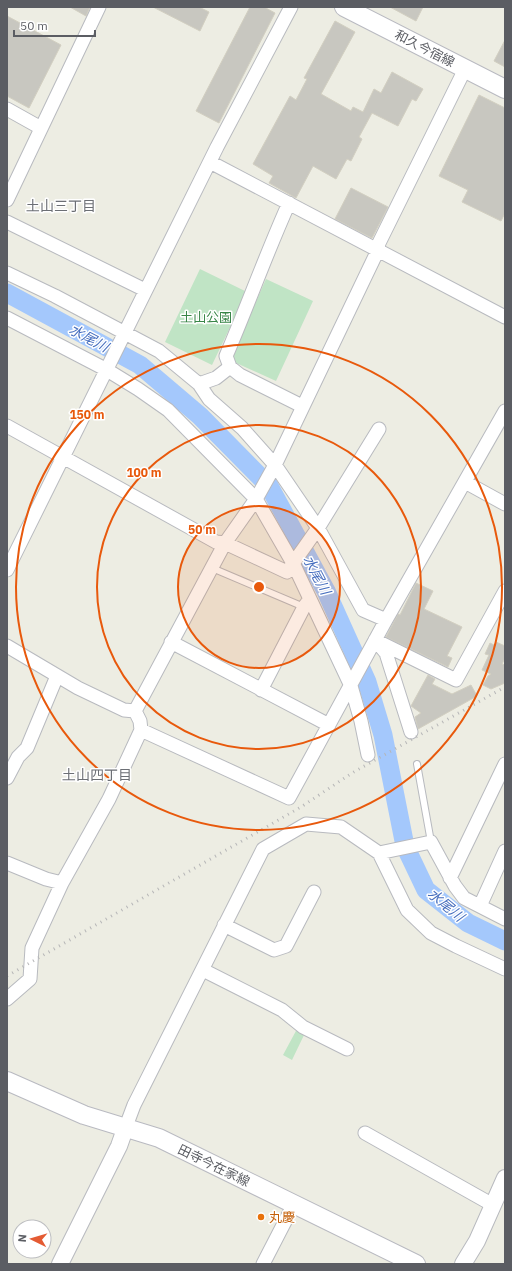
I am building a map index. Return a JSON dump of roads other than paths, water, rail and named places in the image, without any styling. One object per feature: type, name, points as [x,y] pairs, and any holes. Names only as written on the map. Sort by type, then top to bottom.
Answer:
[{"type":"main road","name":"和久今宿線","points":[[344,7],[505,89]]},
{"type":"main road","name":"田寺今在家線","points":[[7,1081],[84,1115],[125,1129],[159,1138],[416,1264]]},
{"type":"street","points":[[7,199],[99,7]]},
{"type":"street","points":[[7,570],[62,457],[125,334],[145,290],[291,7]]},
{"type":"street","points":[[135,711],[225,543],[256,498],[275,464],[378,250],[379,244],[465,69]]},
{"type":"street","points":[[7,109],[41,128]]},
{"type":"street","points":[[210,162],[505,317]]},
{"type":"street","points":[[288,203],[266,253],[252,297],[226,356],[230,367],[240,375],[302,406]]},
{"type":"street","points":[[7,222],[145,290]]},
{"type":"street","points":[[7,273],[55,296],[160,351],[199,384],[209,399],[242,428],[275,464],[318,528],[363,610],[386,620]]},
{"type":"street","points":[[7,318],[107,370],[168,410],[256,498],[294,565],[307,603],[350,686],[361,722],[368,755]]},
{"type":"street","points":[[199,384],[216,378],[230,367]]},
{"type":"street","points":[[141,730],[289,798],[386,620],[505,410]]},
{"type":"street","points":[[7,426],[216,542],[225,543],[287,572],[294,565],[318,528],[379,429]]},
{"type":"street","points":[[465,482],[505,504]]},
{"type":"street","points":[[375,640],[456,680],[505,591]]},
{"type":"street","points":[[261,690],[307,603]]},
{"type":"street","points":[[375,640],[386,653],[411,732]]},
{"type":"street","points":[[171,642],[329,725]]},
{"type":"street","points":[[7,646],[57,676],[124,710],[135,711]]},
{"type":"street","points":[[7,778],[18,757],[27,748],[57,676]]},
{"type":"street","points":[[7,998],[30,979],[32,948],[62,883],[109,800],[141,730],[140,721],[135,711]]},
{"type":"street","points":[[450,878],[505,764]]},
{"type":"street","points":[[60,1264],[120,1146],[134,1105],[263,849],[306,824],[340,827],[379,853],[407,910],[431,933],[505,969]]},
{"type":"street","points":[[379,853],[431,842],[450,878],[464,898],[505,919]]},
{"type":"street","points":[[480,906],[505,851]]},
{"type":"street","points":[[7,863],[46,880],[62,883]]},
{"type":"street","points":[[224,925],[274,950],[286,946],[314,892]]},
{"type":"street","points":[[202,970],[282,1010],[303,1027],[348,1048]]},
{"type":"street","points":[[365,1133],[493,1205]]},
{"type":"street","points":[[463,1264],[477,1241],[505,1178]]},
{"type":"street","points":[[263,1264],[294,1204]]},
{"type":"lane","points":[[212,568],[307,603]]},
{"type":"lane","points":[[417,764],[431,842]]},
{"type":"waterway","name":"水尾川","points":[[7,293],[140,365],[200,416],[269,486],[326,591],[367,682],[383,735],[405,846],[426,890],[468,923],[505,941]]},
{"type":"railway","points":[[7,976],[301,807],[352,773],[505,687]]},
{"type":"place","name":"丸慶","points":[[261,1217]]},
{"type":"district","name":"土山三丁目","points":[[61,206]]},
{"type":"district","name":"土山四丁目","points":[[97,775]]},
{"type":"park label","name":"土山公園","points":[[206,317]]}]
